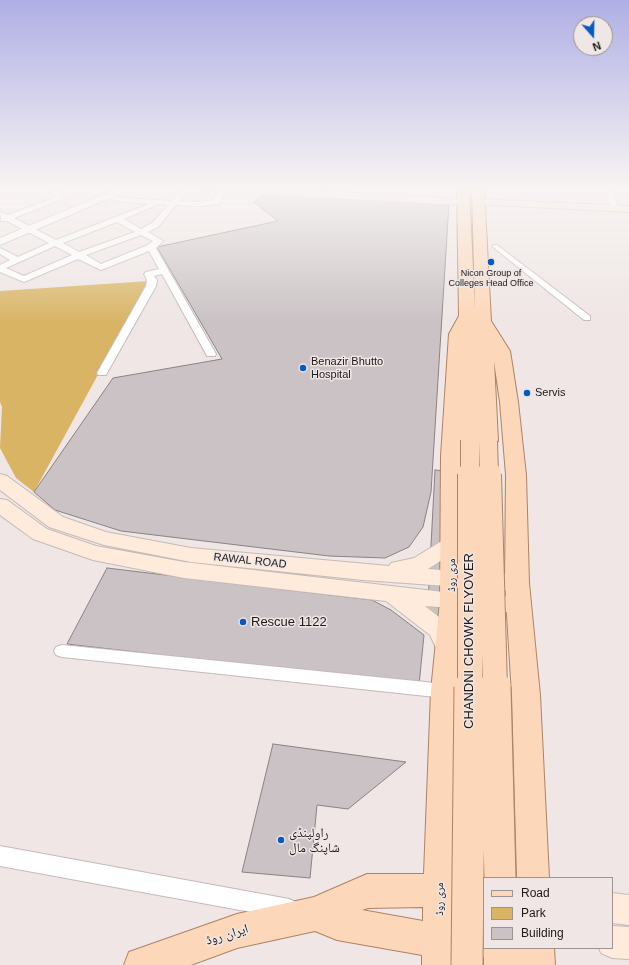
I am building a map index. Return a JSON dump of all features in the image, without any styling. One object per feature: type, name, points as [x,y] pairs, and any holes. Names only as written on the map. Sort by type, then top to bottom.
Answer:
[{"type":"main road","points":[[472,233],[475,319],[501,351],[509,402],[516,475],[517,583],[526,695],[533,877]]},
{"type":"main road","name":"CHANDNI CHOWK FLYOVER","points":[[475,319],[479,440],[500,877]]},
{"type":"main road","name":"مری روڈ","points":[[441,953],[440,890],[447,648],[452,589],[451,456],[457,334],[475,319]]},
{"type":"main road","name":"CHANDNI CHOWK FLYOVER","points":[[466,965],[470,720],[479,440]]},
{"type":"main road","name":"RAWAL ROAD","points":[[0,480],[23,500],[56,522],[104,538],[191,555],[363,572],[452,589],[518,605]]},
{"type":"main road","name":"RAWAL ROAD","points":[[0,505],[40,534],[93,553],[184,570],[389,594],[517,583]]},
{"type":"main road","points":[[363,572],[420,564],[452,544]]},
{"type":"main road","points":[[389,594],[411,607],[440,630],[447,648]]},
{"type":"main road","name":"ایران روڈ","points":[[142,965],[238,931],[315,914],[367,891],[440,890],[483,894]]},
{"type":"main road","points":[[613,908],[629,910]]},
{"type":"main road","points":[[315,914],[337,923],[441,953],[483,940]]},
{"type":"main road","points":[[613,942],[629,943]]},
{"type":"main road","points":[[502,949],[502,965]]},
{"type":"main road","points":[[536,949],[537,965]]},
{"type":"street","points":[[0,242],[21,233]]},
{"type":"street","points":[[38,233],[101,267],[151,247],[158,241],[143,233]]},
{"type":"street","points":[[0,268],[81,233]]},
{"type":"street","points":[[0,268],[24,279],[79,255],[138,233]]},
{"type":"street","points":[[495,246],[586,318]]},
{"type":"street","points":[[151,247],[166,271],[211,354]]},
{"type":"street","points":[[0,251],[18,260]]},
{"type":"street","points":[[102,373],[151,286],[152,280],[149,274],[166,271]]},
{"type":"street","points":[[62,651],[446,691]]},
{"type":"street","points":[[0,856],[315,914]]},
{"type":"green space","points":[[149,281],[34,492],[16,478],[0,448],[2,407],[0,402],[0,291]]},
{"type":"building","name":"Benazir Bhutto Hospital","points":[[222,233],[447,233],[431,492],[423,527],[409,547],[385,558],[329,556],[121,531],[55,510],[34,492],[113,378],[222,359],[157,247]]},
{"type":"building","points":[[435,470],[445,471],[439,622],[427,621]]},
{"type":"building","name":"Rescue 1122","points":[[107,568],[372,600],[391,610],[424,635],[419,685],[67,644]]},
{"type":"building","name":"راولپنڈی شاپنگ مال","points":[[273,744],[406,762],[348,809],[317,805],[310,878],[242,872]]},
{"type":"place","name":"Nicon Group of Colleges Head Office","points":[[491,262]]},
{"type":"place","name":"Benazir Bhutto Hospital","points":[[303,368]]},
{"type":"place","name":"Servis","points":[[527,393]]},
{"type":"place","name":"Rescue 1122","points":[[243,622]]},
{"type":"place","name":"راولپنڈی شاپنگ مال","points":[[281,840]]}]
